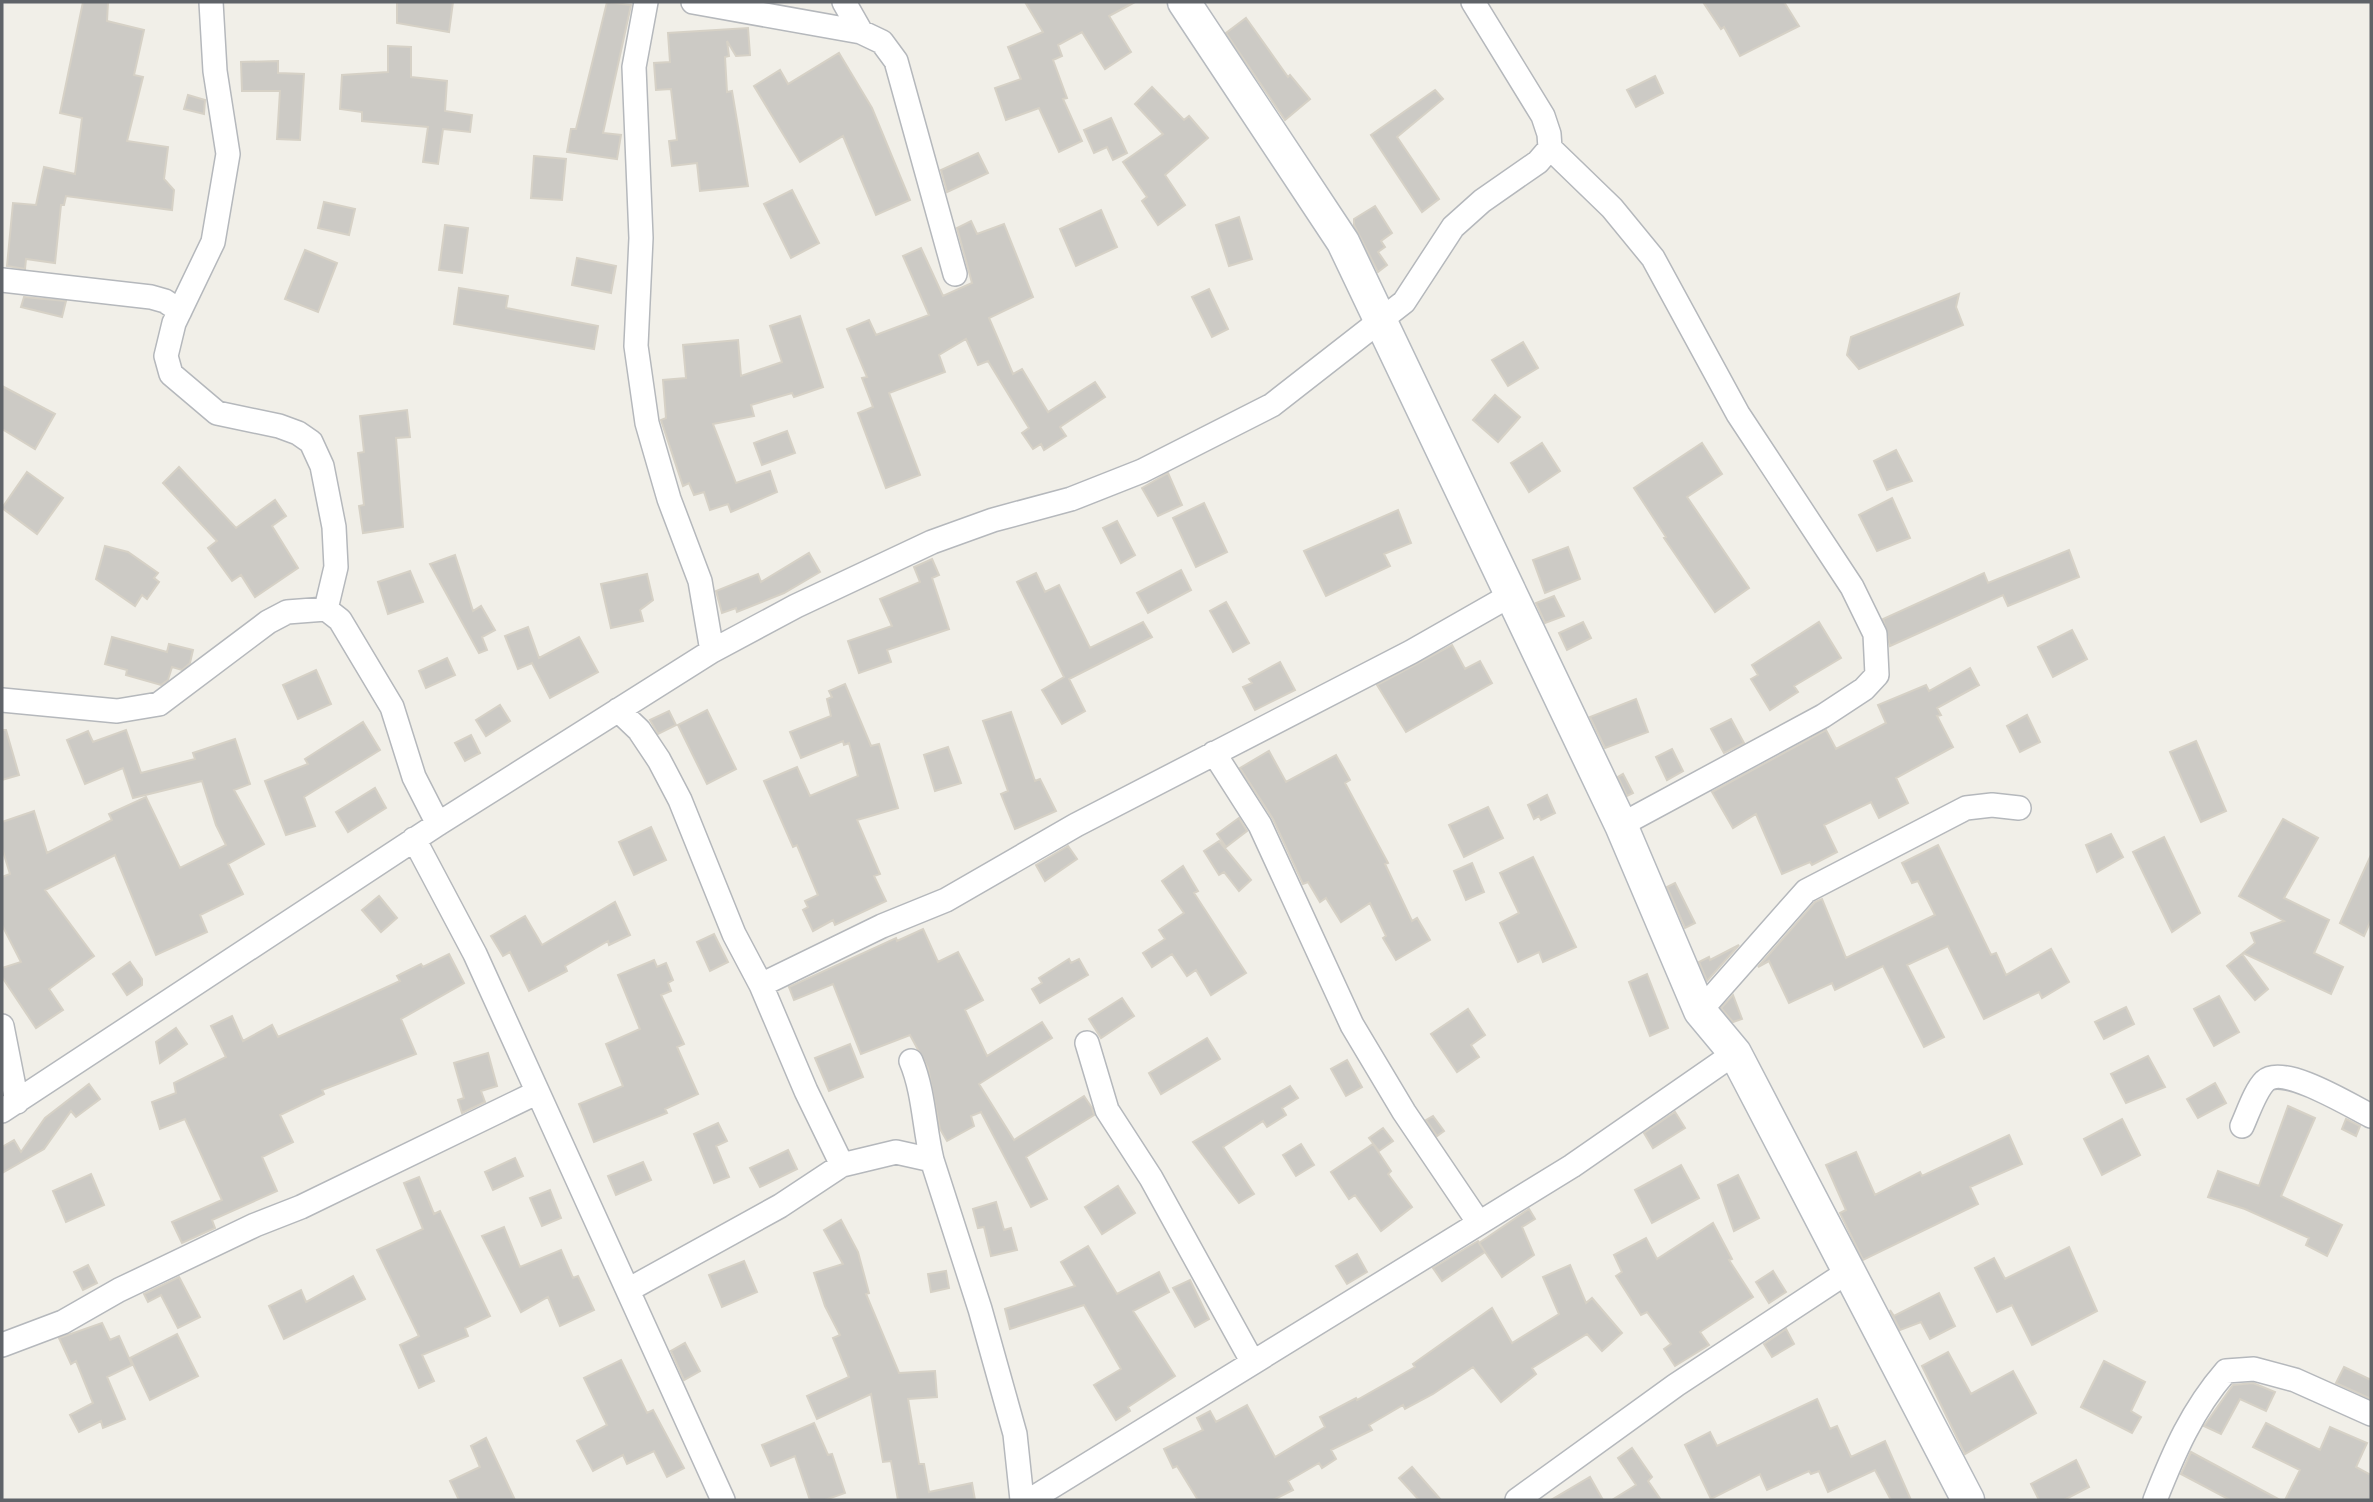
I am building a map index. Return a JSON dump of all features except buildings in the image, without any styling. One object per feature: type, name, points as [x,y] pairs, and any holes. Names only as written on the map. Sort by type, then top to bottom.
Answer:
[{"type":"street","points":[[211,2],[215,71],[228,154],[213,242],[180,311],[166,356],[171,374],[187,391],[217,414],[279,426],[298,433],[311,442],[322,466],[334,527],[335,567],[326,609]]},
{"type":"street","points":[[646,2],[634,67],[642,238],[636,346],[647,423],[669,499],[700,581],[712,651]]},
{"type":"street","points":[[693,2],[861,32],[882,42],[896,61],[955,274]]},
{"type":"street","points":[[823,27],[843,2],[861,32]]},
{"type":"street","points":[[2,1026],[10,1106],[414,839],[712,651],[796,606],[932,542],[993,520],[1071,499],[1165,460],[1272,404],[1404,302],[1453,227],[1482,201],[1538,162],[1549,148],[1549,134],[1543,116],[1473,2]]},
{"type":"street","points":[[1193,5],[1343,242],[1621,825],[1700,1011],[1735,1053],[1968,1500]]},
{"type":"street","points":[[1549,148],[1612,208],[1653,258],[1738,414],[1852,587],[1875,634],[1877,675],[1864,690],[1823,716],[1621,825]]},
{"type":"street","points":[[2,280],[151,297],[166,301],[180,311]]},
{"type":"street","points":[[761,985],[882,926],[946,900],[1076,825],[1411,652],[1511,595]]},
{"type":"street","points":[[2,700],[117,710],[159,704],[268,622],[288,612],[326,609],[340,620],[392,707],[414,778],[438,824]]},
{"type":"street","points":[[618,710],[639,730],[680,800],[734,934],[761,985],[806,1091],[842,1165]]},
{"type":"street","points":[[1213,752],[1260,825],[1352,1026],[1479,1223]]},
{"type":"street","points":[[1700,1011],[1807,891],[1966,808],[1992,805],[2019,808]]},
{"type":"street","points":[[414,839],[475,954],[723,1500]]},
{"type":"street","points":[[1087,1043],[1107,1110],[1151,1178],[1252,1361]]},
{"type":"street","points":[[1030,1500],[1572,1166],[1735,1053]]},
{"type":"street","points":[[911,1061],[919,1079],[919,1098],[926,1120],[932,1160],[980,1309],[1019,1460],[1022,1500]]},
{"type":"street","points":[[2242,1126],[2264,1082],[2276,1075],[2293,1078],[2371,1116]]},
{"type":"street","points":[[2,1345],[63,1322],[142,1279],[255,1225],[302,1207],[536,1093]]},
{"type":"street","points":[[628,1290],[780,1206],[842,1165],[896,1152],[932,1160]]},
{"type":"street","points":[[1517,1500],[1676,1385],[1849,1271]]},
{"type":"street","points":[[2155,1500],[2180,1436],[2205,1395],[2226,1371],[2254,1368],[2295,1380],[2371,1414]]},
{"type":"street","points":[[1019,1460],[1031,1469],[1061,1480]]}]
